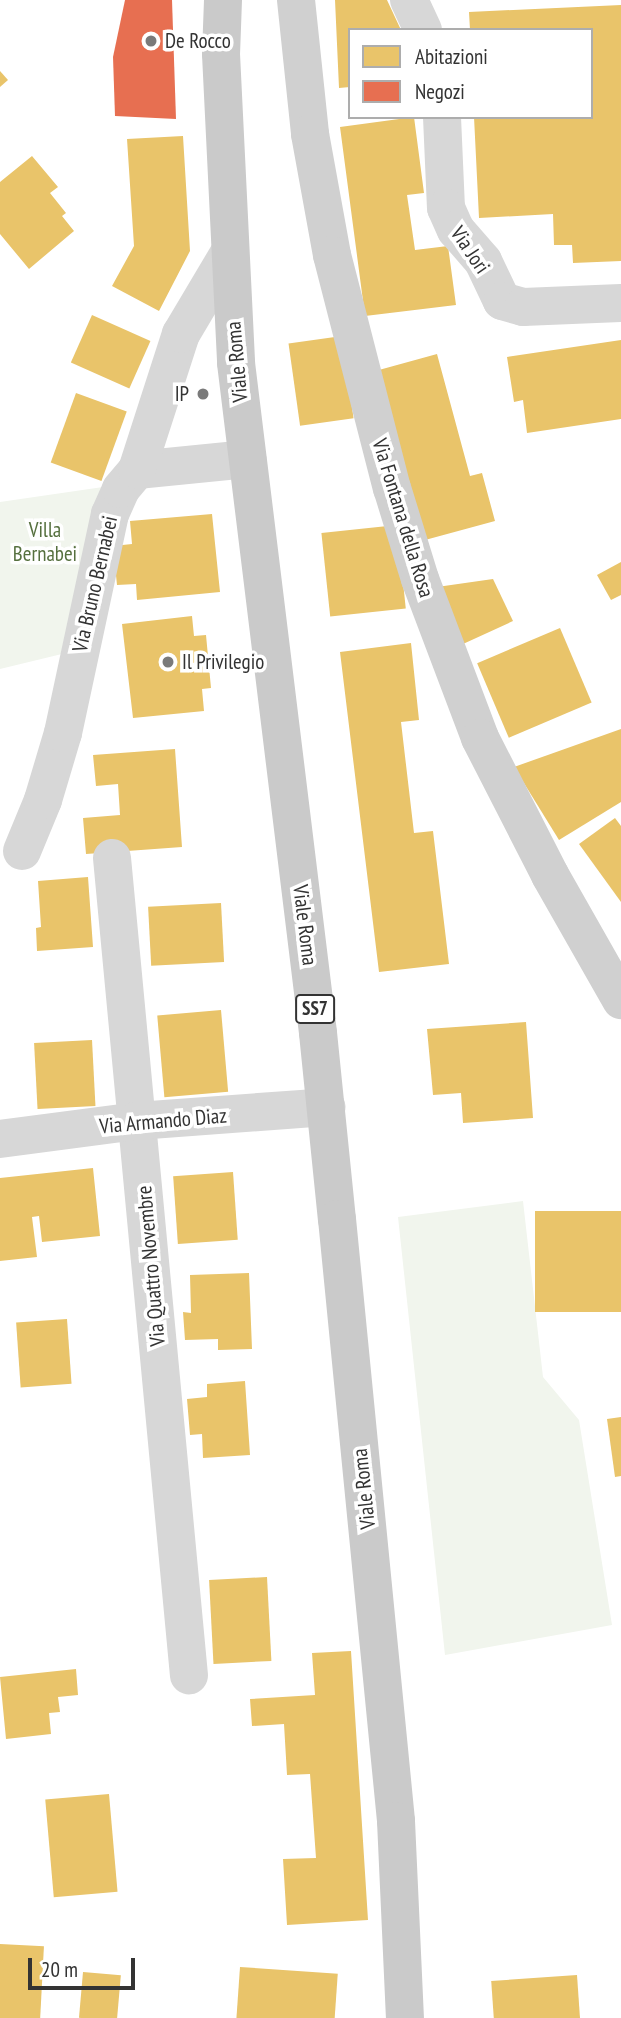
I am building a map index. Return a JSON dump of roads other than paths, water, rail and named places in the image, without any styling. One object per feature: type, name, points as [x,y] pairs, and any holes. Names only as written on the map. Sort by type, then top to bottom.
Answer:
[{"type":"main road","name":"Viale Roma","points":[[223,0],[221,54],[229,253],[247,459],[326,1107],[396,1821],[405,2018]]},
{"type":"main road","name":"Via Fontana della Rosa","points":[[296,0],[314,159],[332,256],[406,536],[442,642],[480,738],[550,875],[610,969],[621,1000]]},
{"type":"street","points":[[409,0],[422,28]]},
{"type":"street","name":"Via Jori","points":[[442,119],[446,208],[456,230],[483,261],[502,301],[523,307],[621,303]]},
{"type":"street","name":"Via Bruno Bernabei","points":[[22,851],[43,800],[63,733],[110,514],[121,489],[136,470],[181,334],[229,253]]},
{"type":"street","points":[[136,470],[247,459]]},
{"type":"street","name":"Via Quattro Novembre","points":[[112,858],[189,1675]]},
{"type":"street","name":"Via Armando Diaz","points":[[0,1139],[137,1121],[326,1107]]},
{"type":"place","name":"De Rocco","points":[[151,41]]},
{"type":"place","name":"IP","points":[[203,394]]},
{"type":"place","name":"Il Privilegio","points":[[168,662]]},
{"type":"park label","name":"Villa Bernabei","points":[[45,542]]}]
